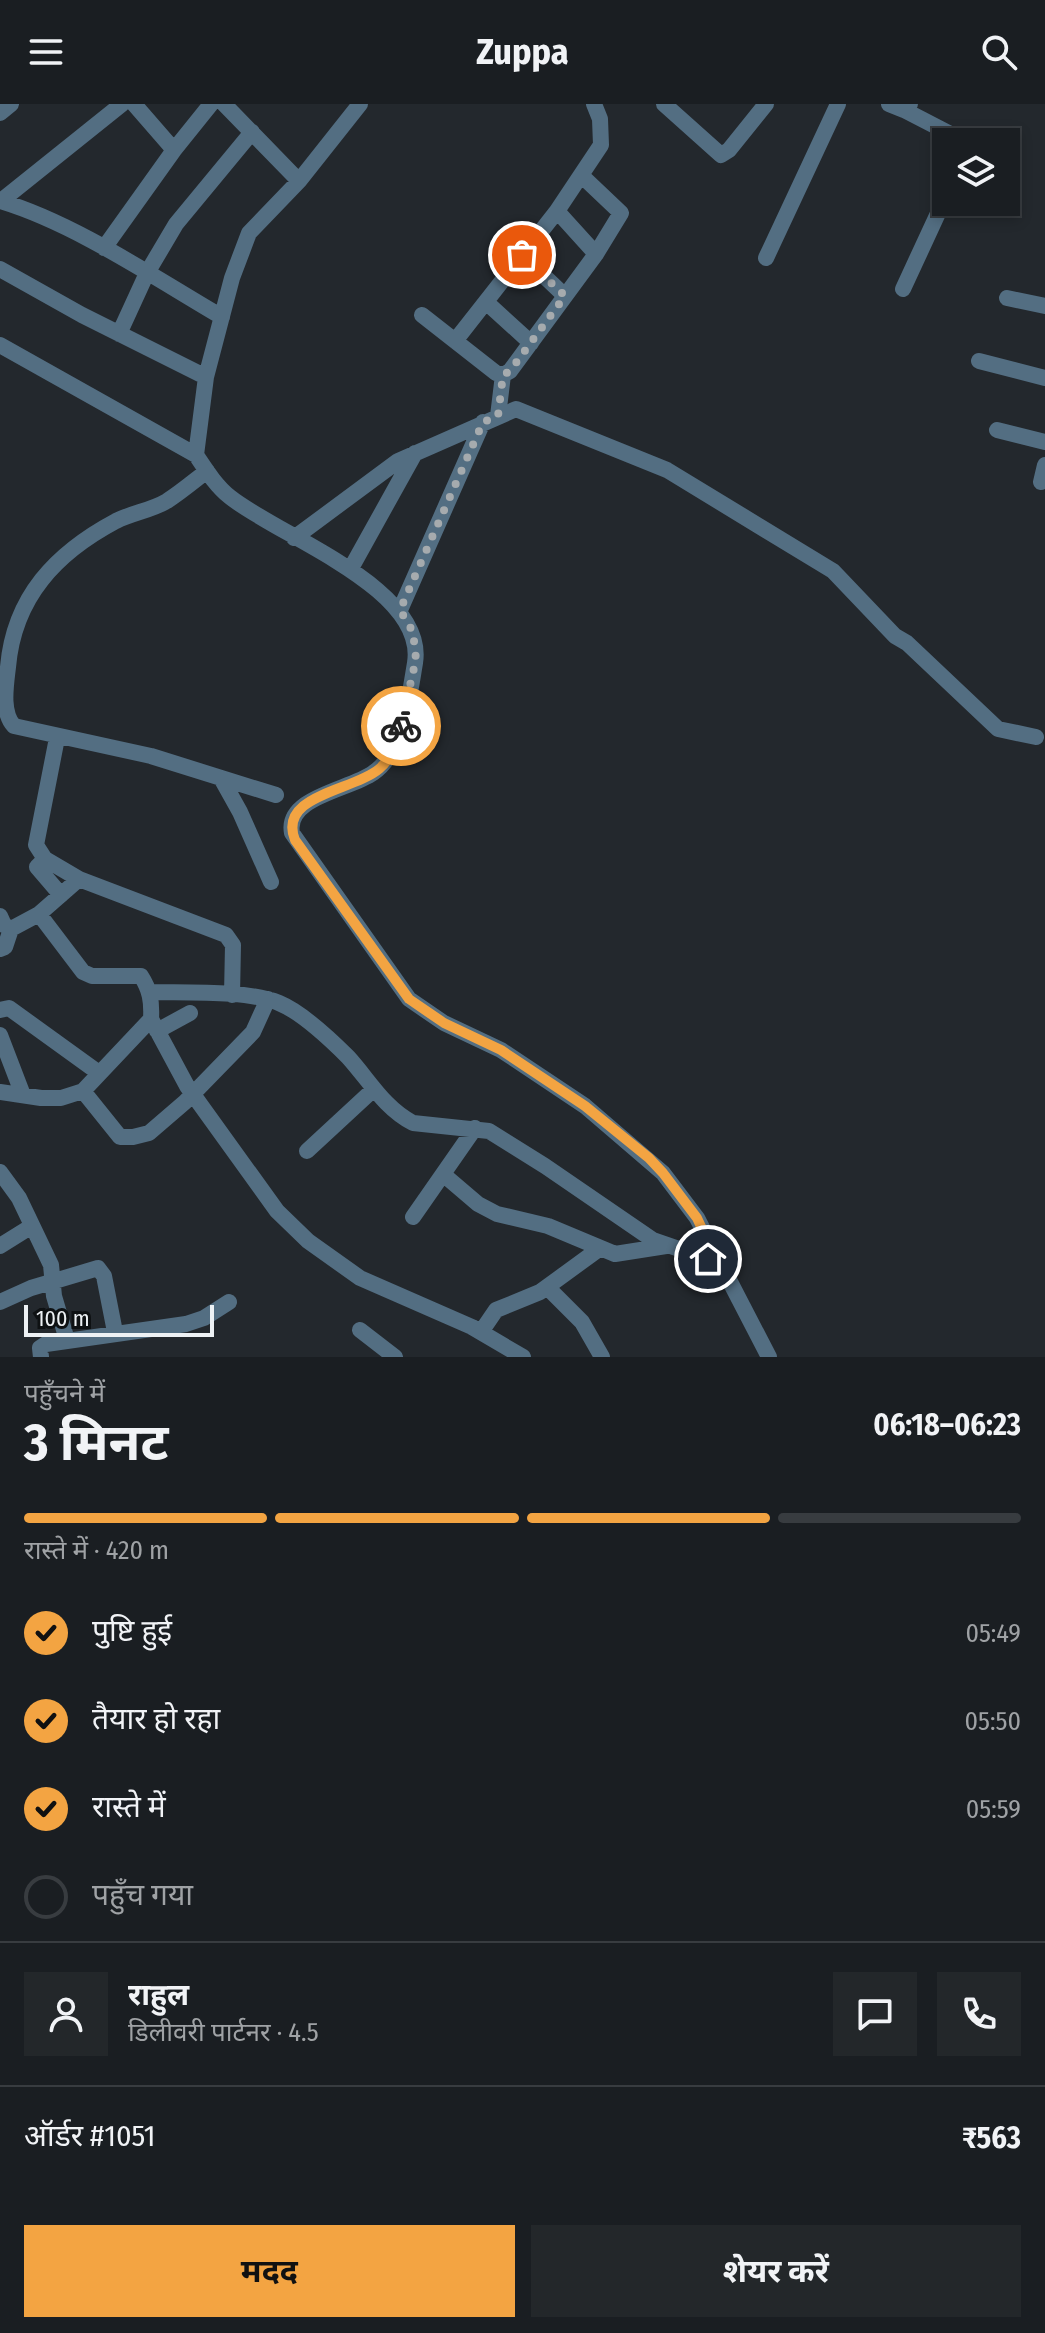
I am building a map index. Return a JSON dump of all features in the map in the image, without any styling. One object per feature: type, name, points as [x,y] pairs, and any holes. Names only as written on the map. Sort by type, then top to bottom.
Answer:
[{"type":"street","points":[[122,104],[1,201],[104,248],[222,317]]},
{"type":"street","points":[[134,104],[174,150]]},
{"type":"street","points":[[104,248],[211,104]]},
{"type":"street","points":[[224,104],[299,181]]},
{"type":"street","points":[[196,455],[206,377],[232,278],[249,233],[299,181],[360,104]]},
{"type":"street","points":[[455,341],[557,211],[601,145],[600,119],[594,104]]},
{"type":"street","points":[[664,104],[721,155],[729,150],[766,104]]},
{"type":"street","points":[[766,258],[838,104]]},
{"type":"street","points":[[901,106],[941,128]]},
{"type":"street","points":[[119,334],[147,273],[176,224],[252,132]]},
{"type":"street","points":[[400,610],[490,419],[503,375],[510,371],[596,254],[621,213],[582,176]]},
{"type":"street","points":[[557,211],[596,254]]},
{"type":"street","points":[[903,289],[937,216]]},
{"type":"street","points":[[522,255],[565,296]]},
{"type":"street","points":[[0,269],[206,377]]},
{"type":"street","points":[[1007,298],[1045,306]]},
{"type":"street","points":[[486,302],[531,343]]},
{"type":"street","points":[[422,315],[503,375]]},
{"type":"street","points":[[0,345],[196,455],[228,496],[369,581],[400,610],[413,632],[416,659],[399,736],[391,755],[371,775],[299,807],[291,825],[295,840],[409,999],[444,1023],[501,1050],[585,1106],[663,1173],[697,1218],[769,1357]]},
{"type":"street","points":[[979,361],[1045,378]]},
{"type":"street","points":[[286,533],[398,461],[516,409],[667,470],[833,571],[895,636],[907,643],[998,729],[1042,736]]},
{"type":"street","points":[[997,430],[1045,442]]},
{"type":"street","points":[[350,570],[415,452]]},
{"type":"street","points":[[1041,482],[1045,465]]},
{"type":"street","points":[[207,471],[164,503],[118,520],[91,536],[61,556],[43,577],[28,600],[10,643],[4,719],[14,726],[57,738],[151,756],[276,795]]},
{"type":"street","points":[[57,738],[36,845],[45,859],[79,879],[226,935],[233,945],[232,995]]},
{"type":"street","points":[[221,778],[271,882]]},
{"type":"street","points":[[45,859],[37,867],[61,895]]},
{"type":"street","points":[[0,949],[5,947],[6,923],[39,914],[79,879]]},
{"type":"street","points":[[39,914],[87,975],[141,976],[149,992],[154,1025],[193,1094],[277,1211],[308,1241],[360,1278],[481,1332],[523,1357]]},
{"type":"street","points":[[149,992],[232,995],[283,1004],[329,1039],[396,1113],[413,1123],[475,1128],[503,1138],[653,1240],[719,1265]]},
{"type":"street","points":[[83,1091],[120,1137],[149,1133],[193,1094],[253,1032],[268,999]]},
{"type":"street","points":[[0,1010],[9,1008],[99,1073]]},
{"type":"street","points":[[0,1092],[61,1098],[83,1091],[154,1025],[190,1013]]},
{"type":"street","points":[[0,1035],[23,1095]]},
{"type":"street","points":[[307,1151],[374,1089]]},
{"type":"street","points":[[413,1217],[475,1128]]},
{"type":"street","points":[[0,1172],[19,1198],[51,1265],[54,1296],[67,1340]]},
{"type":"street","points":[[444,1175],[478,1204],[497,1214],[548,1226],[599,1249],[615,1254],[666,1246]]},
{"type":"street","points":[[0,1246],[32,1226]]},
{"type":"street","points":[[481,1332],[496,1310],[547,1287],[599,1249]]},
{"type":"street","points":[[0,1302],[53,1281],[98,1268],[104,1276],[115,1332]]},
{"type":"street","points":[[547,1287],[582,1322],[603,1357],[618,1357]]},
{"type":"street","points":[[41,1357],[39,1351],[43,1345],[115,1332],[186,1324],[204,1318],[229,1302]]},
{"type":"street","points":[[360,1330],[395,1357]]},
{"type":"way so far","points":[[401,726],[416,659],[413,632],[400,610],[483,422],[498,416],[503,375],[510,371],[565,296],[522,255]]},
{"type":"route","points":[[401,726],[391,755],[371,775],[299,807],[291,825],[295,840],[409,999],[444,1023],[501,1050],[585,1106],[649,1158],[697,1218],[719,1265],[708,1259]]}]
